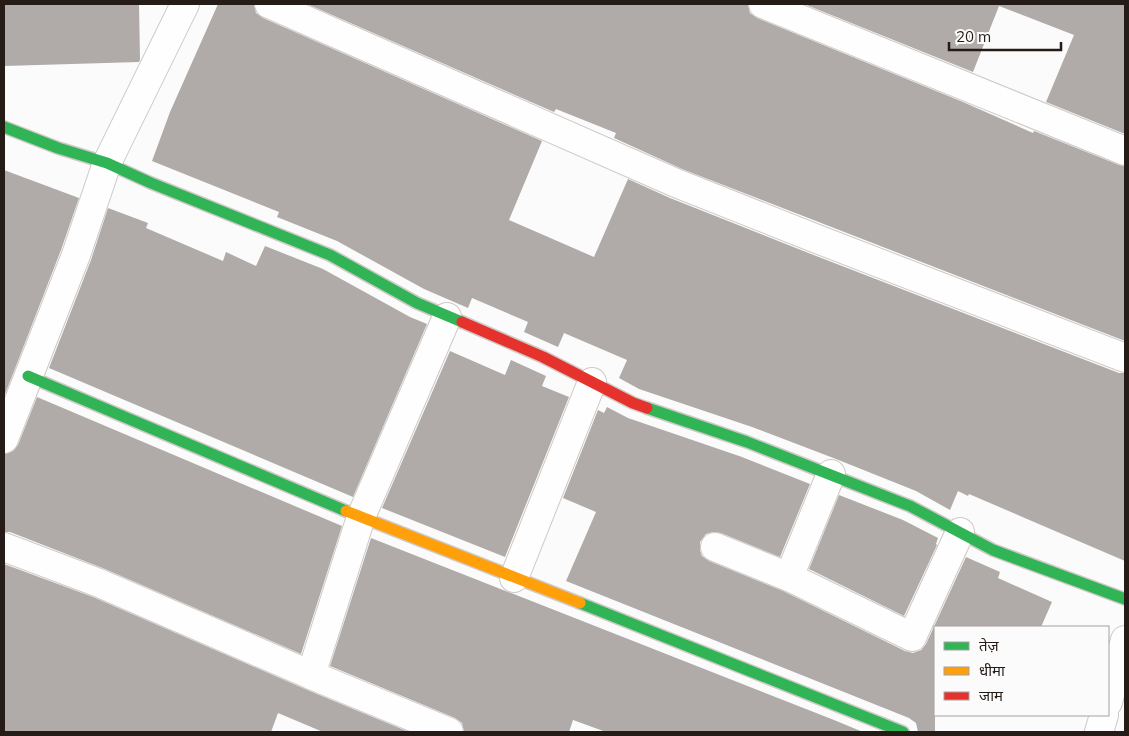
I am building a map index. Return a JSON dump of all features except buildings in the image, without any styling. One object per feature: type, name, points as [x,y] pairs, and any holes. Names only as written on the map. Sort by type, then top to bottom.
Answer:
[{"type":"street","points":[[4,438],[76,256],[107,163],[185,4]]},
{"type":"street","points":[[269,4],[676,183],[1125,358]]},
{"type":"street","points":[[762,4],[1125,151]]},
{"type":"street","points":[[4,127],[58,148],[107,163],[151,183],[330,255],[417,303],[543,357],[633,403],[747,442],[831,474],[910,506],[993,550],[1125,599]]},
{"type":"street","points":[[311,674],[361,517],[447,317]]},
{"type":"street","points":[[28,376],[361,517],[903,732]]},
{"type":"street","points":[[514,578],[592,382]]},
{"type":"street","points":[[789,576],[831,474]]},
{"type":"street","points":[[715,547],[789,576],[912,637],[960,532]]},
{"type":"street","points":[[4,546],[99,583],[450,732]]},
{"type":"street","points":[[1109,698],[1125,640]]},
{"type":"street","points":[[1099,732],[1104,716]]},
{"type":"traffic: fast","points":[[4,127],[58,148],[107,163],[151,183],[330,255],[417,303],[462,322]]},
{"type":"traffic: fast","points":[[28,376],[346,511]]},
{"type":"traffic: fast","points":[[647,408],[747,442],[910,506],[993,550],[1125,599]]},
{"type":"traffic: fast","points":[[580,603],[903,732]]},
{"type":"traffic: slow","points":[[346,511],[580,603]]},
{"type":"traffic: jam","points":[[462,322],[543,357],[633,403],[647,408]]}]
